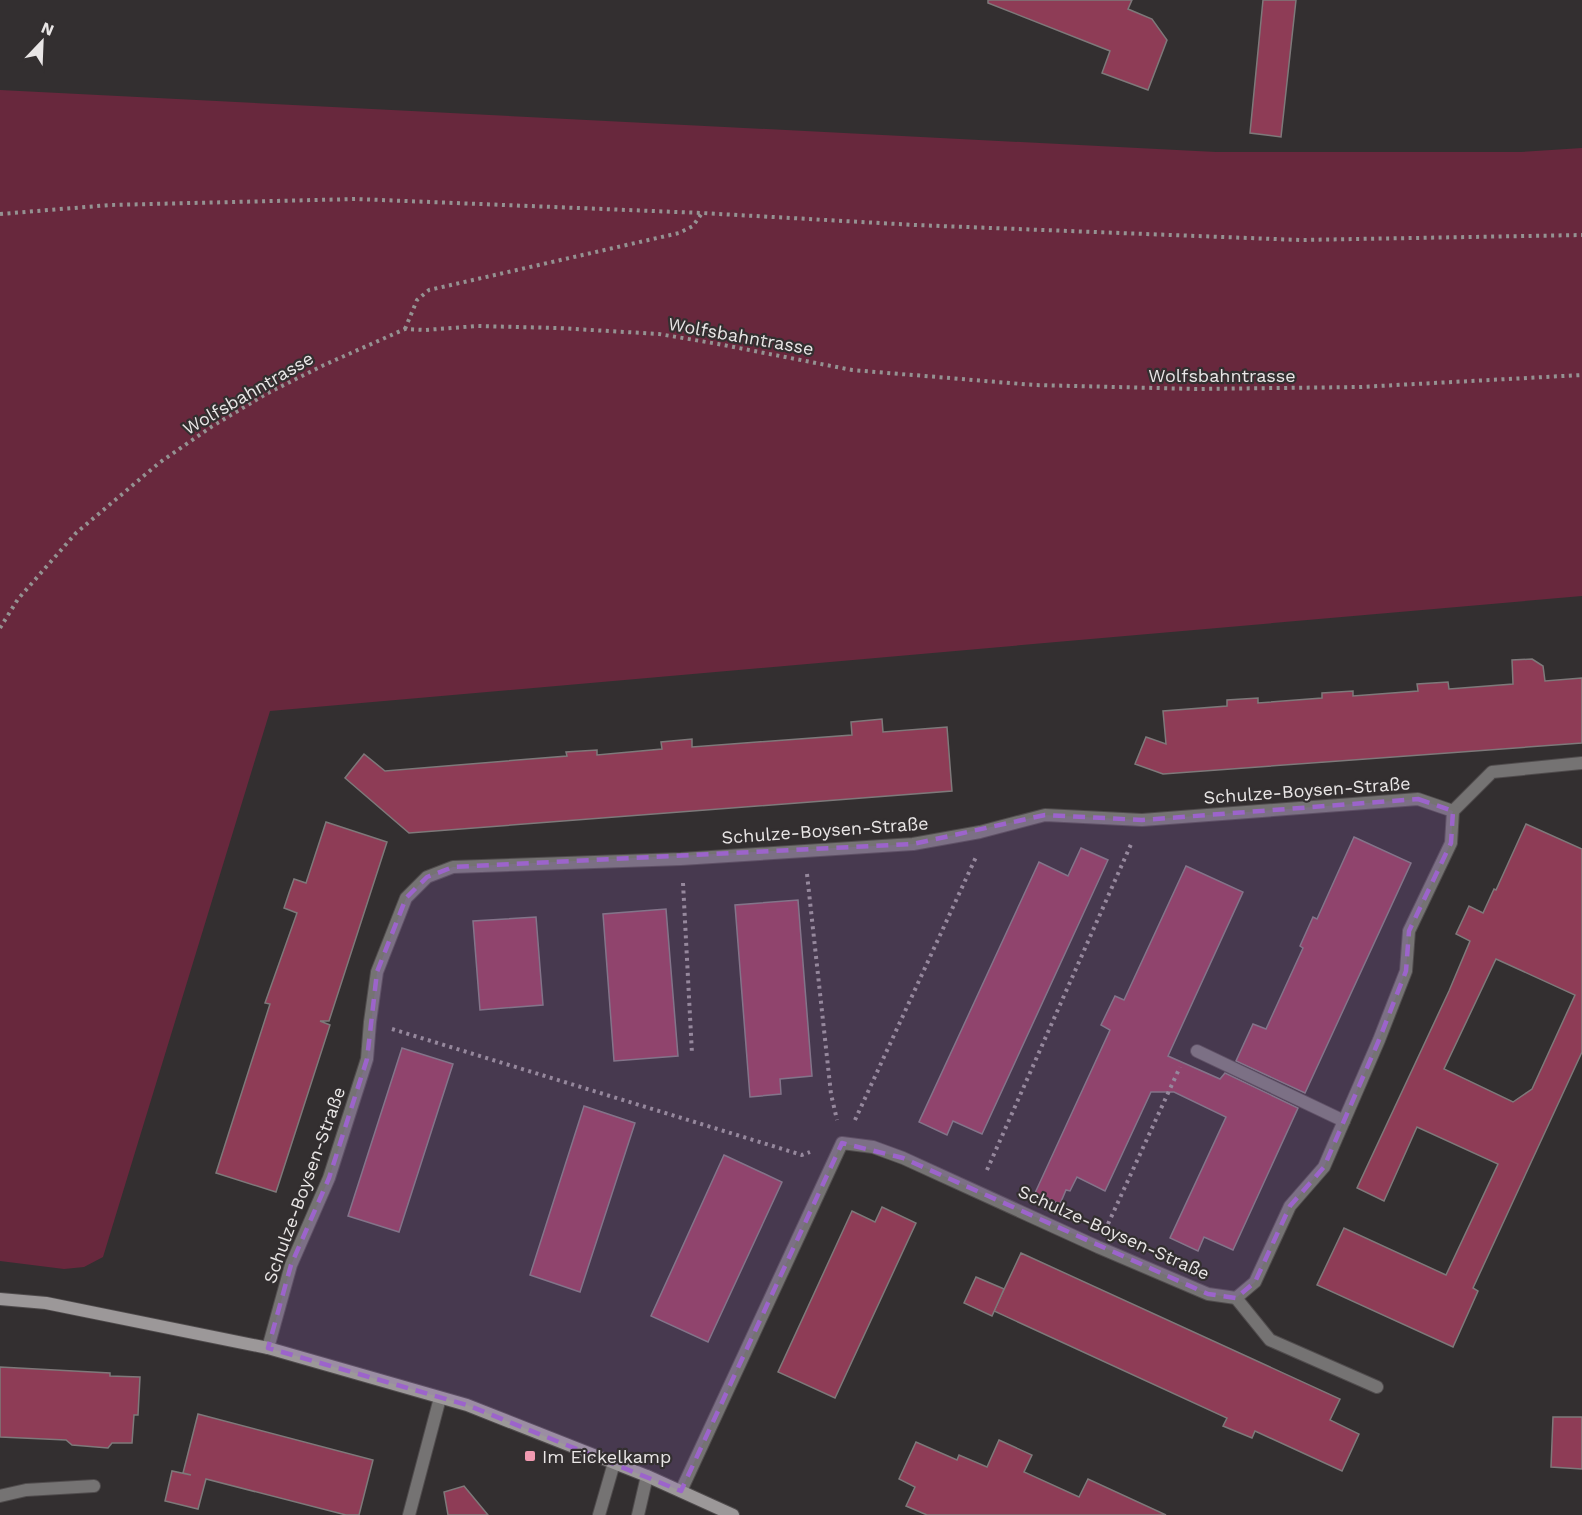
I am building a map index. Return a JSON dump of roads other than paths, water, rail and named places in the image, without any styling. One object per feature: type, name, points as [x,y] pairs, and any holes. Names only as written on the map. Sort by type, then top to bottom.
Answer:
[{"type":"street","points":[[1377,1387],[1270,1340],[1236,1298],[1255,1281],[1290,1206],[1324,1167],[1379,1040],[1406,970],[1409,931],[1451,843],[1453,811],[1492,772],[1582,763]]},
{"type":"street","name":"Schulze-Boysen-Straße","points":[[268,1348],[291,1265],[329,1178],[367,1059],[377,972],[406,898],[427,877],[453,867],[681,859],[805,849],[913,844],[989,830],[1046,815],[1142,820],[1418,799],[1453,811]]},
{"type":"street","points":[[1197,1051],[1344,1121]]},
{"type":"street","name":"Schulze-Boysen-Straße","points":[[681,1491],[842,1143],[873,1147],[903,1158],[1098,1247],[1208,1294],[1236,1298]]},
{"type":"street","points":[[0,1299],[46,1303],[268,1348],[467,1405],[646,1476],[732,1515]]},
{"type":"street","points":[[409,1515],[440,1398]]},
{"type":"street","points":[[599,1515],[614,1463]]},
{"type":"street","points":[[638,1515],[646,1476]]},
{"type":"street","points":[[0,1496],[26,1490],[94,1486]]},
{"type":"place","name":"Im Eickelkamp","points":[[530,1456]]}]
